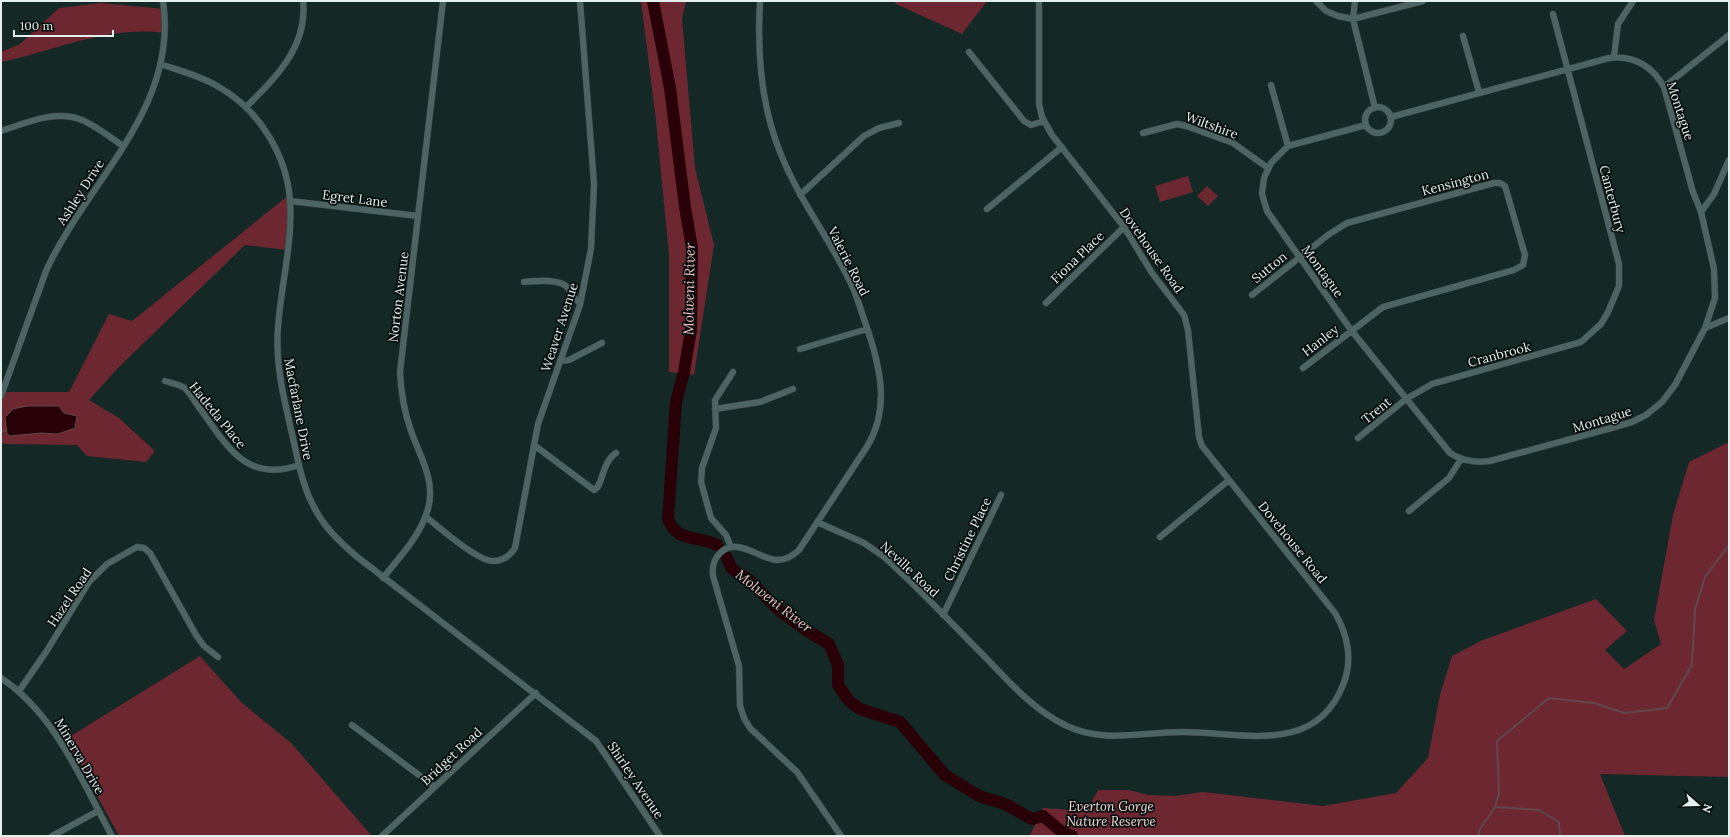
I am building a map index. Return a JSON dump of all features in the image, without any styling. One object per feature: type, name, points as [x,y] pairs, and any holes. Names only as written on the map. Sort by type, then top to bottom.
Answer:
[{"type":"street","name":"Ashley Drive","points":[[1,396],[3,382],[46,271],[55,252],[68,229],[145,111],[153,92],[160,64],[164,33],[163,1]]},
{"type":"street","points":[[246,108],[277,76],[294,50],[302,25],[303,1]]},
{"type":"street","name":"Norton Avenue","points":[[383,578],[420,529],[426,517],[430,499],[429,476],[403,406],[401,390],[402,357],[444,1]]},
{"type":"street","name":"Weaver Avenue","points":[[426,517],[480,557],[493,561],[506,558],[515,548],[543,405],[580,303],[591,249],[594,184],[580,1]]},
{"type":"street","name":"Valerie Road","points":[[731,547],[743,547],[773,559],[786,559],[799,550],[868,445],[877,425],[880,375],[878,361],[853,287],[800,196],[777,144],[764,94],[760,58],[760,1]]},
{"type":"street","name":"Dovehouse Road","points":[[943,615],[1025,697],[1058,722],[1079,731],[1103,736],[1140,736],[1185,732],[1264,736],[1286,735],[1306,728],[1330,710],[1343,687],[1348,669],[1349,655],[1344,632],[1331,607],[1201,443],[1188,334],[1184,315],[1152,273],[1124,227],[1044,122],[1040,104],[1039,1]]},
{"type":"street","points":[[1316,1],[1326,12],[1353,19],[1423,1]]},
{"type":"street","points":[[1355,1],[1353,19],[1375,108]]},
{"type":"street","points":[[1614,57],[1618,24],[1634,1]]},
{"type":"street","name":"Canterbury","points":[[1553,14],[1566,70],[1620,270],[1619,286],[1601,324],[1596,330]]},
{"type":"street","points":[[1664,87],[1729,35]]},
{"type":"street","points":[[1463,36],[1479,92]]},
{"type":"street","points":[[969,52],[1024,121],[1031,125],[1044,122]]},
{"type":"street","name":"Montague","points":[[1366,125],[1288,146],[1278,154],[1268,168],[1262,188],[1266,207],[1274,222],[1351,330],[1440,443],[1461,459],[1473,462],[1490,461],[1616,427],[1639,419],[1657,407],[1667,396],[1705,328],[1713,307],[1716,289],[1714,269],[1701,212],[1664,87],[1648,66],[1634,59],[1614,57],[1479,92],[1391,117]]},
{"type":"street","name":"Macfarlane Drive","points":[[160,64],[210,82],[231,94],[259,122],[275,146],[284,172],[290,201],[290,220],[277,349],[279,372],[305,489],[323,522],[334,537],[383,578],[536,693]]},
{"type":"street","points":[[1271,85],[1288,146]]},
{"type":"street","points":[[1375,108],[1387,110],[1391,117],[1388,129],[1381,133],[1372,132],[1366,125],[1368,113],[1375,108]]},
{"type":"street","points":[[1,131],[43,118],[65,115],[83,120],[123,146]]},
{"type":"street","points":[[800,196],[864,136],[879,128],[899,123]]},
{"type":"street","name":"Wiltshire","points":[[1143,133],[1177,124],[1186,126],[1233,143],[1268,168]]},
{"type":"street","points":[[987,208],[1062,147]]},
{"type":"street","points":[[1701,212],[1714,194],[1729,160]]},
{"type":"street","name":"Kensington","points":[[1299,257],[1347,223],[1494,183],[1500,183],[1505,186],[1525,255],[1523,265],[1514,270],[1383,307],[1351,330]]},
{"type":"street","name":"Egret Lane","points":[[290,201],[418,216]]},
{"type":"street","name":"Fiona Place","points":[[1046,303],[1124,227]]},
{"type":"street","name":"Sutton","points":[[1252,295],[1299,257]]},
{"type":"street","points":[[524,282],[539,280],[564,284],[568,287],[574,299],[580,303]]},
{"type":"street","points":[[1705,328],[1729,318]]},
{"type":"street","points":[[800,349],[867,329]]},
{"type":"street","name":"Hanley","points":[[1303,368],[1351,330]]},
{"type":"street","name":"Cranbrook","points":[[1406,399],[1443,381],[1574,345],[1596,330]]},
{"type":"street","points":[[560,361],[569,360],[602,343]]},
{"type":"street","points":[[732,372],[716,397],[716,428],[702,468],[700,482],[711,518],[726,535],[731,547],[721,552],[716,558],[712,570],[714,582],[739,666],[740,706],[744,718],[750,728],[797,772],[841,836]]},
{"type":"street","name":"Hadeda Place","points":[[166,381],[184,387],[232,450],[247,464],[268,470],[288,469],[299,465]]},
{"type":"street","points":[[715,409],[760,402],[793,389]]},
{"type":"street","name":"Trent","points":[[1358,438],[1406,399]]},
{"type":"street","points":[[534,445],[594,490],[599,487],[606,463],[616,453]]},
{"type":"street","points":[[1409,511],[1449,478],[1461,459]]},
{"type":"street","points":[[1160,537],[1229,480]]},
{"type":"street","name":"Christine Place","points":[[943,615],[1001,495]]},
{"type":"street","name":"Neville Road","points":[[817,522],[874,549],[943,615]]},
{"type":"street","name":"Hazel Road","points":[[19,691],[46,652],[89,582],[107,564],[137,547],[144,548],[150,553],[196,635],[204,646],[218,657]]},
{"type":"street","name":"Minerva Drive","points":[[1,678],[19,691],[46,719],[57,736],[112,836]]},
{"type":"street","name":"Bridget Road","points":[[382,836],[536,693]]},
{"type":"street","name":"Shirley Avenue","points":[[536,693],[596,741],[660,836]]},
{"type":"street","points":[[352,725],[435,787]]},
{"type":"street","points":[[52,836],[98,812]]},
{"type":"green space","points":[[641,1],[686,1],[682,19],[695,168],[714,245],[694,375],[669,372],[669,255],[656,121]]},
{"type":"green space","points":[[895,1],[987,1],[962,34],[896,4]]},
{"type":"green space","points":[[101,3],[164,9],[164,33],[143,31],[102,36],[1,62],[1,52],[20,44],[59,8]]},
{"type":"green space","points":[[1188,176],[1193,192],[1160,202],[1155,186]]},
{"type":"green space","points":[[1207,186],[1218,196],[1208,206],[1197,196]]},
{"type":"green space","points":[[289,195],[287,250],[245,245],[118,368],[89,400],[119,418],[155,451],[146,462],[87,456],[77,445],[3,444],[1,442],[2,392],[69,392],[109,314],[132,321]]},
{"type":"green space","name":"Everton Gorge Nature Reserve","points":[[1729,442],[1729,777],[1600,774],[1625,836],[1030,835],[1043,808],[1087,811],[1098,790],[1129,790],[1148,795],[1175,796],[1203,792],[1323,806],[1396,793],[1428,758],[1440,695],[1452,656],[1483,640],[1596,599],[1627,631],[1605,650],[1624,669],[1661,644],[1654,620],[1673,515],[1689,462]]},
{"type":"green space","points":[[200,656],[241,702],[291,743],[372,836],[119,836],[66,739]]},
{"type":"shaded area","points":[[27,406],[59,406],[64,413],[77,416],[75,428],[58,434],[41,433],[10,436],[7,434],[5,417],[13,409]]},
{"type":"waterway","name":"Molweni River","points":[[653,1],[670,88],[685,207],[692,248],[691,330],[684,372],[676,402],[668,519],[672,527],[682,535],[717,545]]},
{"type":"waterway","points":[[1,430],[5,431]]},
{"type":"waterway","points":[[1479,836],[1479,831],[1495,807],[1499,793],[1497,741],[1549,698],[1594,703],[1624,713],[1667,708],[1692,665],[1695,609],[1705,577],[1729,545]]},
{"type":"waterway","name":"Molweni River","points":[[726,556],[732,569],[748,579],[780,611],[806,630],[829,644],[838,665],[838,685],[849,701],[860,709],[900,722],[945,775],[979,796],[1005,804],[1032,819],[1043,816],[1063,833],[1072,836]]},
{"type":"waterway","points":[[1495,807],[1539,810],[1559,822],[1560,836]]}]
